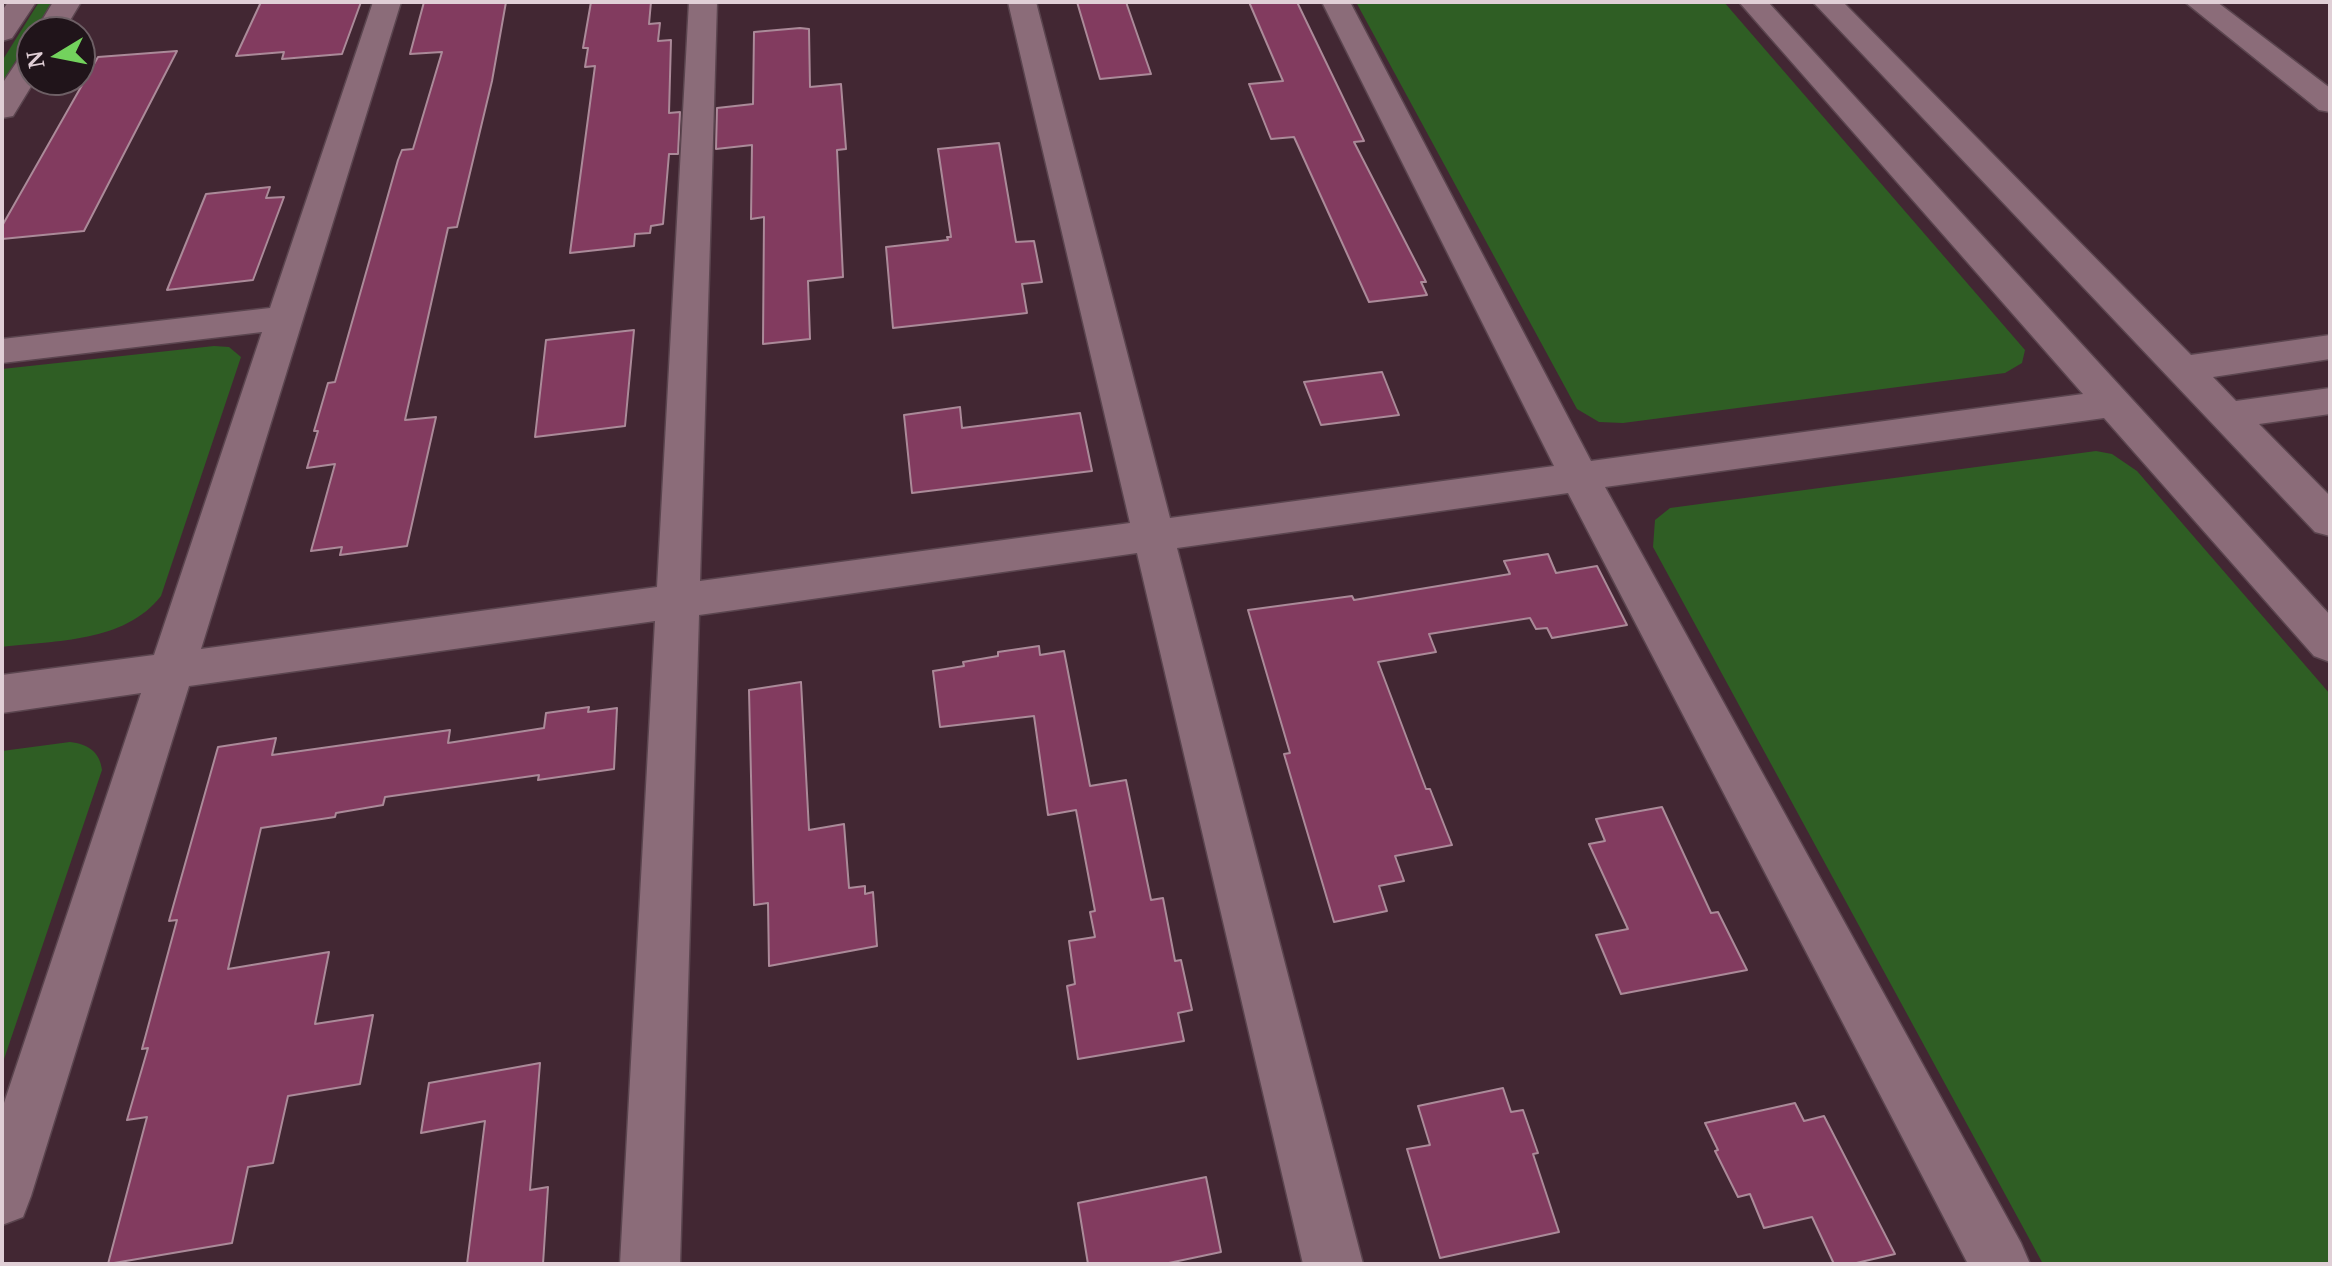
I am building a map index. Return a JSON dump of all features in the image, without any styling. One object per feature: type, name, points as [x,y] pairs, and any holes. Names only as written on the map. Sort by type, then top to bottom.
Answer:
[{"type":"street","points":[[2,32],[22,2]]},
{"type":"street","points":[[2,1196],[387,2]]},
{"type":"street","points":[[650,1264],[703,2]]},
{"type":"street","points":[[1022,2],[1333,1264]]},
{"type":"street","points":[[1336,2],[1580,478],[2000,1264]]},
{"type":"street","points":[[1753,2],[2330,644]]},
{"type":"street","points":[[1827,2],[2330,521]]},
{"type":"street","points":[[2199,2],[2330,103]]},
{"type":"street","points":[[2,109],[16,86]]},
{"type":"street","points":[[2,351],[285,318]]},
{"type":"street","points":[[2182,369],[2330,347]]},
{"type":"street","points":[[2228,415],[2330,401]]},
{"type":"street","points":[[2,694],[2114,403]]},
{"type":"green space","points":[[39,2],[52,2],[43,16],[30,16]]},
{"type":"green space","points":[[1356,2],[1724,2],[2025,350],[2022,363],[2005,373],[1623,423],[1599,422],[1577,409]]},
{"type":"green space","points":[[16,39],[16,60],[2,83],[2,61]]},
{"type":"green space","points":[[214,346],[229,347],[241,357],[161,596],[146,611],[109,631],[66,640],[2,647],[2,369]]},
{"type":"green space","points":[[2096,451],[2112,454],[2137,471],[2330,694],[2330,1264],[2043,1264],[1653,547],[1655,520],[1670,508]]},
{"type":"green space","points":[[70,742],[92,750],[99,758],[102,770],[2,1065],[2,751]]},
{"type":"building","points":[[261,2],[361,2],[342,54],[282,59],[284,52],[236,56]]},
{"type":"building","points":[[424,2],[506,2],[492,81],[457,227],[448,228],[405,420],[436,417],[407,546],[340,555],[342,547],[311,551],[335,464],[307,468],[318,431],[314,431],[328,383],[335,382],[398,160],[402,150],[413,149],[442,52],[410,54]]},
{"type":"building","points":[[591,2],[651,2],[649,24],[660,23],[658,41],[671,40],[669,113],[680,112],[678,154],[669,154],[663,224],[651,226],[650,233],[635,234],[634,246],[570,253],[595,66],[585,67],[588,48],[583,48]]},
{"type":"building","points":[[1077,2],[1126,2],[1151,74],[1100,79]]},
{"type":"building","points":[[1249,2],[1297,2],[1364,141],[1354,142],[1426,282],[1421,282],[1427,295],[1369,302],[1294,137],[1271,139],[1249,84],[1283,81]]},
{"type":"building","points":[[809,29],[810,87],[841,84],[846,149],[837,150],[843,277],[808,281],[810,339],[763,344],[764,217],[751,219],[752,145],[716,149],[717,108],[753,104],[754,32]]},
{"type":"building","points":[[177,51],[84,231],[2,239],[2,226],[76,96],[96,96],[98,57]]},
{"type":"building","points":[[999,143],[1016,242],[1034,241],[1042,282],[1022,284],[1027,313],[893,328],[886,247],[948,240],[947,237],[951,237],[938,149]]},
{"type":"building","points":[[270,187],[266,198],[284,197],[253,280],[167,290],[206,194]]},
{"type":"building","points":[[634,330],[625,426],[535,437],[546,340]]},
{"type":"building","points":[[1382,372],[1399,415],[1321,425],[1304,382]]},
{"type":"building","points":[[960,407],[962,428],[1080,413],[1092,471],[912,493],[904,415]]},
{"type":"building","points":[[1548,554],[1556,573],[1597,566],[1627,625],[1552,638],[1547,628],[1536,629],[1530,618],[1429,634],[1436,652],[1378,662],[1426,789],[1430,789],[1452,845],[1395,856],[1404,881],[1379,886],[1387,911],[1334,922],[1284,754],[1290,753],[1248,610],[1352,596],[1354,600],[1510,574],[1504,561]]},
{"type":"building","points":[[1039,646],[1040,655],[1064,651],[1090,786],[1126,780],[1151,900],[1163,898],[1175,961],[1181,960],[1192,1010],[1178,1013],[1184,1041],[1078,1059],[1067,986],[1075,984],[1069,941],[1095,937],[1090,912],[1095,911],[1076,810],[1048,815],[1034,716],[940,727],[933,671],[964,666],[963,662],[998,656],[998,652]]},
{"type":"building","points":[[801,682],[809,830],[844,824],[849,888],[865,886],[865,894],[873,892],[877,946],[769,966],[768,903],[754,905],[749,690]]},
{"type":"building","points":[[589,707],[588,712],[617,708],[614,769],[538,780],[539,775],[385,797],[383,805],[336,813],[335,817],[261,828],[228,969],[329,952],[315,1024],[373,1015],[360,1084],[288,1096],[273,1163],[248,1167],[232,1243],[108,1264],[147,1117],[127,1120],[148,1048],[142,1049],[177,920],[169,921],[218,747],[276,738],[272,755],[450,730],[448,743],[544,728],[546,713]]},
{"type":"building","points":[[1662,807],[1711,913],[1718,912],[1747,970],[1621,994],[1596,935],[1628,929],[1589,844],[1605,841],[1596,819]]},
{"type":"building","points":[[540,1063],[530,1190],[548,1187],[543,1264],[467,1264],[485,1121],[421,1133],[429,1083]]},
{"type":"building","points":[[1503,1088],[1511,1112],[1523,1110],[1538,1153],[1533,1154],[1559,1232],[1440,1258],[1407,1149],[1430,1145],[1418,1106]]},
{"type":"building","points":[[1795,1103],[1804,1121],[1824,1116],[1895,1254],[1852,1264],[1834,1264],[1812,1217],[1764,1228],[1750,1194],[1738,1197],[1705,1123]]},
{"type":"building","points":[[1206,1177],[1221,1252],[1164,1264],[1088,1264],[1078,1203]]}]
